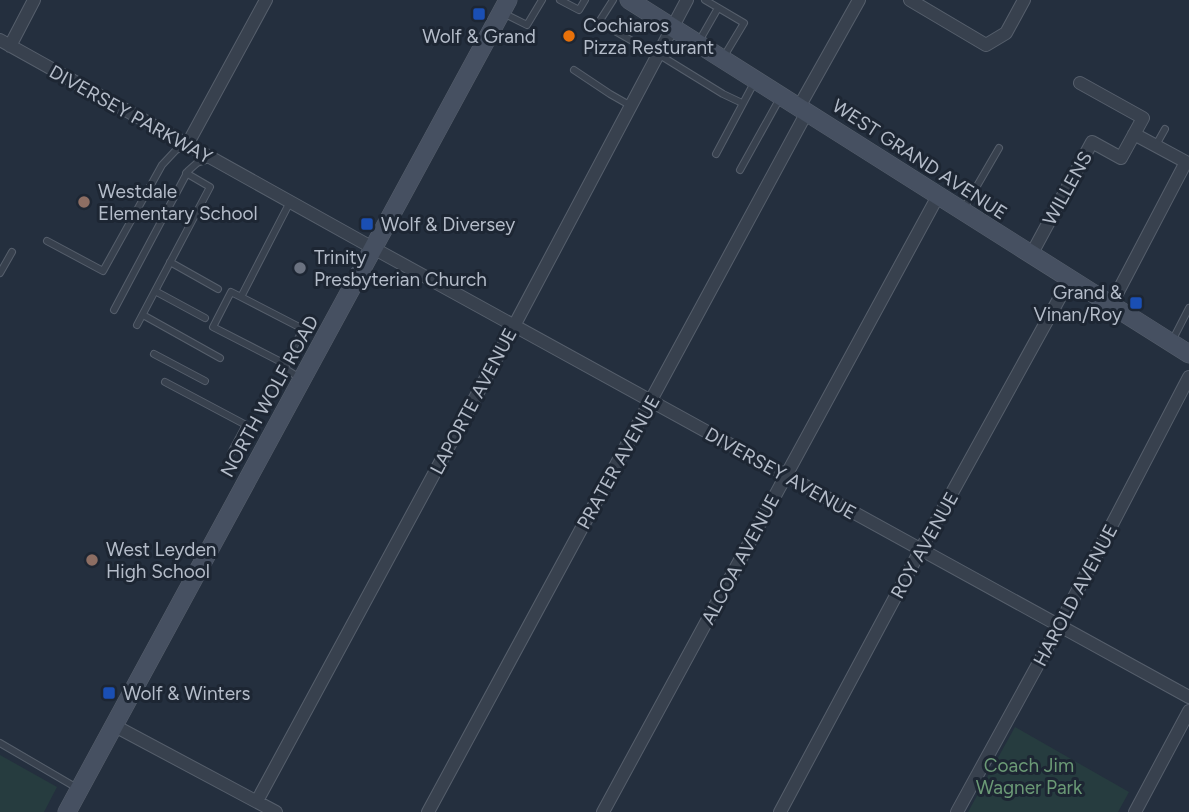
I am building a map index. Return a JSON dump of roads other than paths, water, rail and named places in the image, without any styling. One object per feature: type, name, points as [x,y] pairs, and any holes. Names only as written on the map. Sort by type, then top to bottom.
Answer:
[{"type":"main road","name":"WEST GRAND AVENUE","points":[[629,0],[1189,354]]},
{"type":"main road","name":"NORTH WOLF ROAD","points":[[68,812],[505,6]]},
{"type":"street","points":[[5,43],[34,0]]},
{"type":"street","points":[[187,145],[266,0]]},
{"type":"street","name":"LAPORTE AVENUE","points":[[257,801],[687,0]]},
{"type":"street","name":"PRATER AVENUE","points":[[428,812],[651,401],[859,0]]},
{"type":"street","points":[[909,0],[986,44],[1006,33],[1024,0]]},
{"type":"street","name":"DIVERSEY PARKWAY","points":[[5,43],[373,248]]},
{"type":"street","points":[[1080,83],[1143,117],[1134,134],[1186,162],[1111,305]]},
{"type":"street","name":"WILLENS","points":[[1031,255],[1092,142],[1121,158],[1134,134]]},
{"type":"street","name":"ALCOA AVENUE","points":[[603,812],[938,196]]},
{"type":"street","name":"DIVERSEY AVENUE","points":[[373,248],[1189,697]]},
{"type":"street","name":"ROY AVENUE","points":[[780,812],[920,550],[1070,279]]},
{"type":"street","name":"HAROLD AVENUE","points":[[957,812],[1059,626],[1189,377]]},
{"type":"street","points":[[1135,812],[1189,711]]},
{"type":"street","points":[[113,725],[276,812]]},
{"type":"lane","points":[[505,6],[527,25],[542,0]]},
{"type":"lane","points":[[561,0],[579,10],[585,0]]},
{"type":"lane","points":[[613,0],[599,22],[742,103]]},
{"type":"lane","points":[[705,0],[744,23],[723,59]]},
{"type":"lane","points":[[698,43],[718,8]]},
{"type":"lane","points":[[574,70],[631,106]]},
{"type":"lane","points":[[716,154],[755,80]]},
{"type":"lane","points":[[740,170],[781,96]]},
{"type":"lane","points":[[1156,145],[1165,129]]},
{"type":"lane","points":[[47,241],[103,271],[162,164],[176,150],[187,145]]},
{"type":"lane","points":[[962,212],[999,148]]},
{"type":"lane","points":[[114,310],[186,173],[197,163],[211,158]]},
{"type":"lane","points":[[137,325],[210,187],[186,173]]},
{"type":"lane","points":[[241,297],[290,202]]},
{"type":"lane","points":[[0,273],[12,252]]},
{"type":"lane","points":[[170,262],[218,289]]},
{"type":"lane","points":[[155,291],[205,318]]},
{"type":"lane","points":[[285,364],[303,330],[231,292],[213,327],[285,364],[287,370],[302,379]]},
{"type":"lane","points":[[1171,343],[1189,308]]},
{"type":"lane","points":[[142,315],[220,358]]},
{"type":"lane","points":[[155,354],[205,381]]},
{"type":"lane","points":[[165,382],[246,425],[231,453]]},
{"type":"lane","points":[[0,743],[79,789]]},
{"type":"place","name":"Wolf & Grand","points":[[479,14]]},
{"type":"place","name":"Cochiaros Pizza Resturant","points":[[569,36]]},
{"type":"place","name":"Westdale Elementary School","points":[[84,202]]},
{"type":"place","name":"Wolf & Diversey","points":[[367,224]]},
{"type":"place","name":"Trinity Presbyterian Church","points":[[300,268]]},
{"type":"place","name":"Grand & Vinan/Roy","points":[[1136,303]]},
{"type":"place","name":"West Leyden High School","points":[[92,560]]},
{"type":"place","name":"Wolf & Winters","points":[[109,693]]},
{"type":"park label","name":"Coach Jim Wagner Park","points":[[1029,776]]}]
